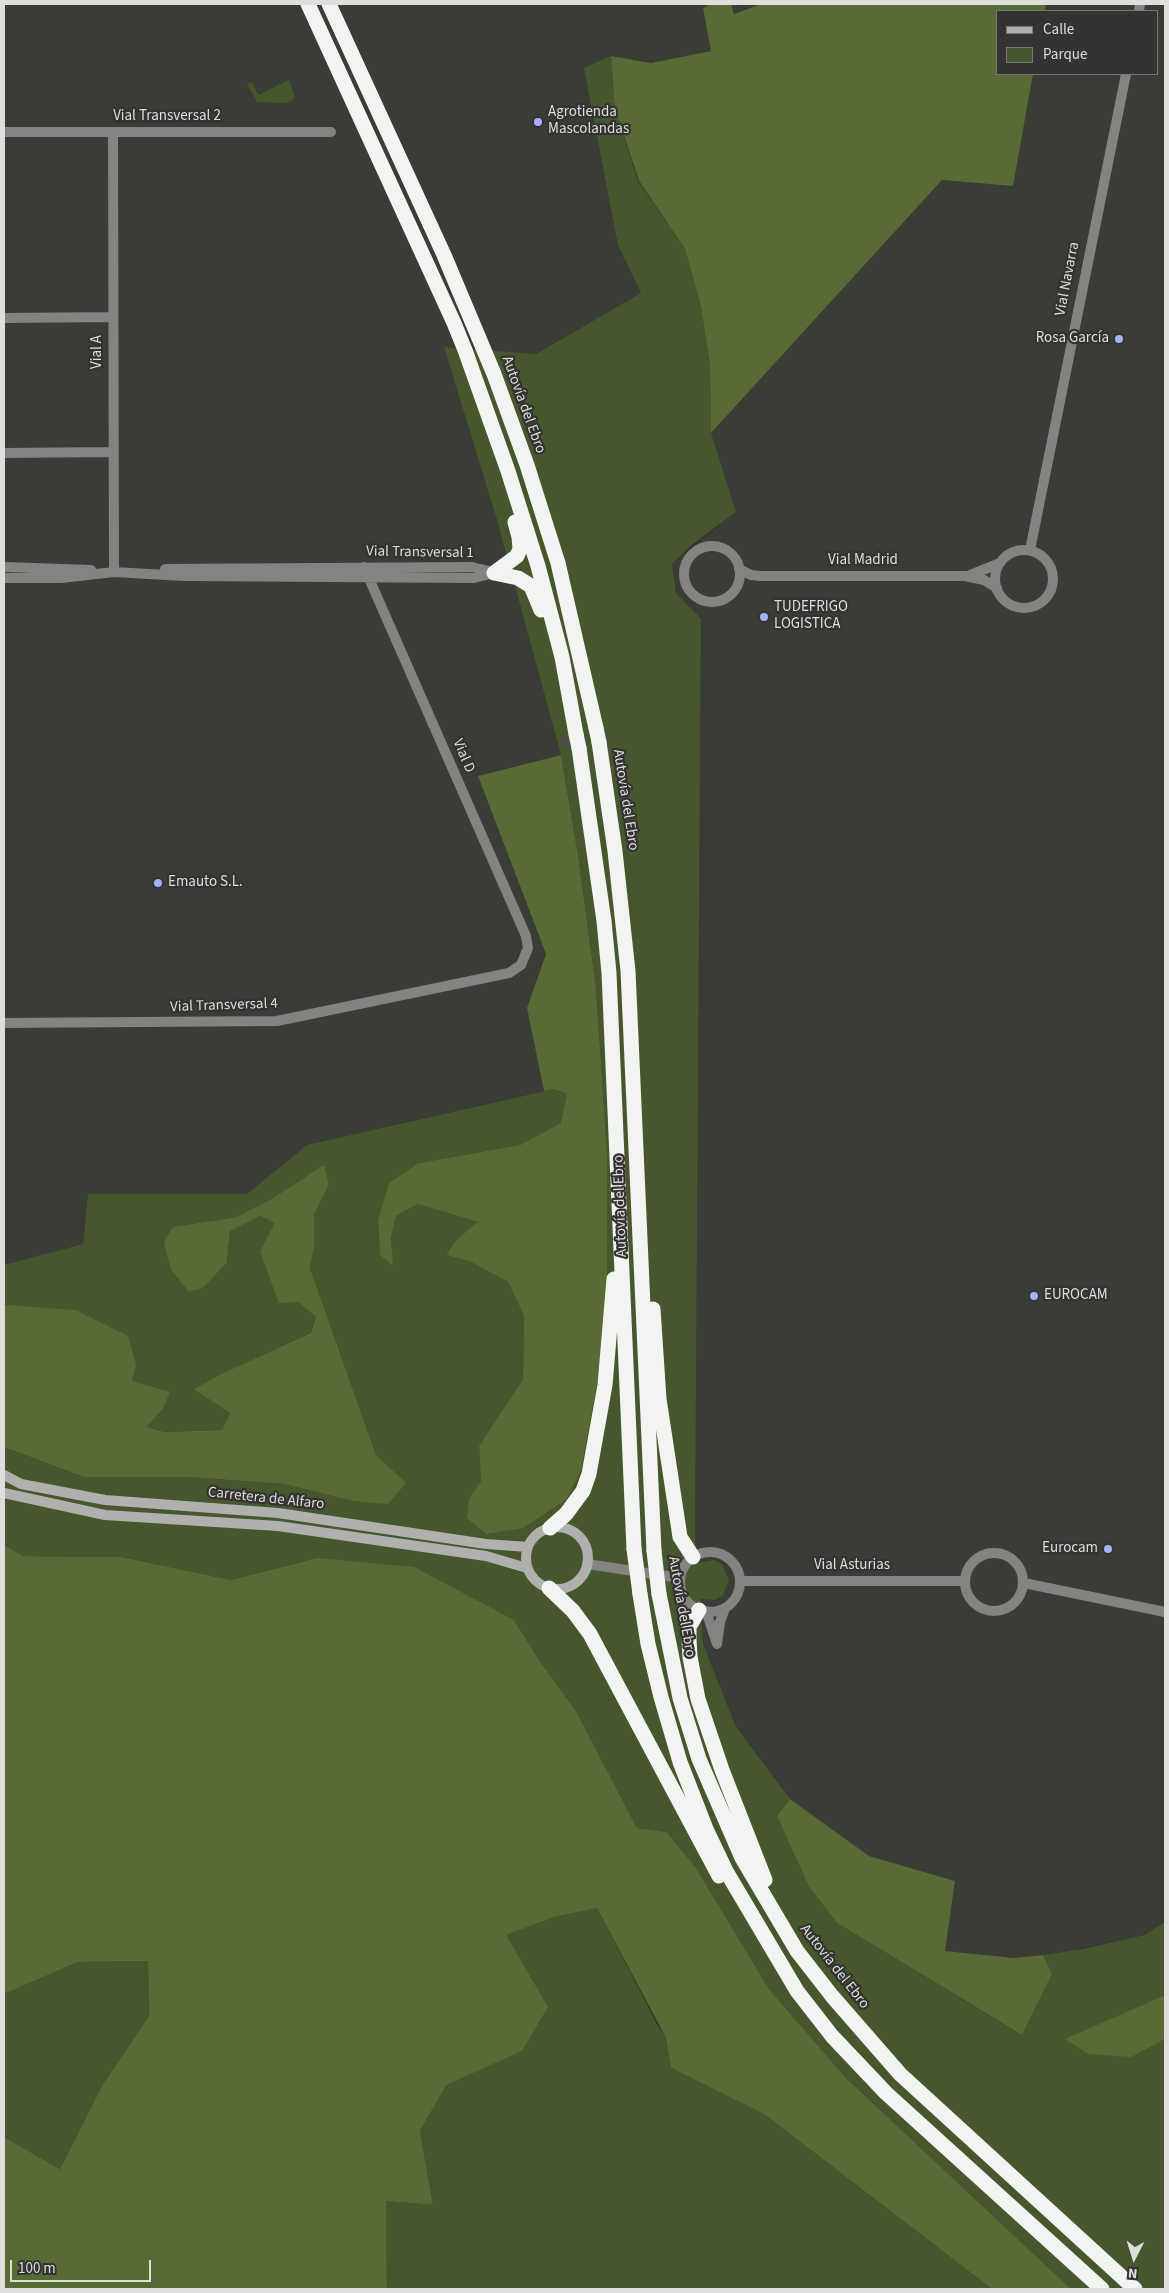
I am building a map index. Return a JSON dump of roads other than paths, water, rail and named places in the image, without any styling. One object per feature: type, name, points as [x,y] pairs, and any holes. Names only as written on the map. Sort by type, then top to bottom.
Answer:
[{"type":"highway","name":"Autovía del Ebro","points":[[308,4],[465,350],[508,471],[538,566],[562,657],[577,741],[604,921],[609,973],[634,1549],[648,1644],[680,1762],[726,1870],[797,1991],[832,2036],[886,2093],[1102,2289]]},
{"type":"highway","name":"Autovía del Ebro","points":[[329,4],[444,255],[494,374],[527,465],[558,563],[597,735],[616,851],[628,971],[654,1551],[659,1594],[680,1698],[699,1759],[723,1818],[767,1903],[797,1951],[832,1996],[900,2074],[1135,2289]]},
{"type":"highway","points":[[340,4],[470,292],[486,334],[494,374]]},
{"type":"highway","points":[[465,350],[467,381],[493,452],[519,537],[520,548],[517,556],[494,572]]},
{"type":"highway","points":[[494,572],[518,578],[531,586],[538,600],[563,704],[577,741]]},
{"type":"highway","points":[[639,1196],[650,1282],[659,1399],[680,1537],[693,1557]]},
{"type":"highway","points":[[550,1528],[566,1514],[583,1491],[589,1474],[605,1385],[614,1284],[614,1234],[619,1206]]},
{"type":"highway","points":[[549,1588],[573,1611],[590,1634],[668,1778],[710,1862],[765,1956],[797,1991]]},
{"type":"highway","points":[[702,1611],[689,1627],[690,1657],[698,1699],[722,1770],[763,1877],[832,1996]]},
{"type":"main road","name":"Carretera de Alfaro","points":[[4,1475],[20,1484],[105,1500],[278,1513],[486,1544],[528,1547]]},
{"type":"main road","name":"Carretera de Alfaro","points":[[4,1493],[104,1515],[278,1526],[486,1556],[527,1568]]},
{"type":"main road","points":[[550,1528],[568,1529],[576,1534],[583,1542],[587,1554],[587,1564],[582,1576],[575,1583],[560,1589],[549,1588],[530,1576],[527,1568],[526,1557],[528,1547],[540,1532],[550,1528]]},
{"type":"street","name":"Vial Navarra","points":[[1030,550],[1126,75]]},
{"type":"street","name":"Vial Transversal 2","points":[[4,132],[331,132]]},
{"type":"street","name":"Vial A","points":[[113,132],[114,572]]},
{"type":"street","points":[[4,318],[113,317]]},
{"type":"street","points":[[4,452],[113,452]]},
{"type":"street","points":[[714,546],[724,549],[733,555],[739,568],[741,576],[737,587],[731,596],[721,602],[710,603],[699,600],[690,593],[684,584],[683,572],[686,562],[693,553],[702,547],[714,546]]},
{"type":"street","points":[[1030,550],[1040,554],[1048,562],[1053,572],[1053,584],[1049,594],[1041,602],[1021,608],[1009,604],[997,588],[995,578],[1000,564],[1010,553],[1030,550]]},
{"type":"street","name":"Vial Madrid","points":[[965,576],[1000,564]]},
{"type":"street","name":"Vial Transversal 1","points":[[4,567],[60,567],[114,572],[369,578],[474,578],[494,572]]},
{"type":"street","name":"Vial D","points":[[364,567],[526,936],[528,948],[524,959]]},
{"type":"street","name":"Vial Transversal 1","points":[[4,578],[61,578],[114,572],[194,568],[472,568],[494,572]]},
{"type":"street","name":"Vial Madrid","points":[[739,568],[751,575],[760,576],[965,576],[984,580],[997,588]]},
{"type":"street","name":"Vial Madrid","points":[[737,587],[748,580],[760,576]]},
{"type":"street","name":"Vial Transversal 4","points":[[4,1023],[277,1021],[509,973],[516,970],[524,959]]},
{"type":"street","points":[[712,1552],[722,1554],[736,1566],[741,1581],[733,1601],[725,1608],[720,1622],[718,1644],[702,1611],[685,1598],[681,1588],[680,1578],[686,1564],[693,1557],[712,1552]]},
{"type":"street","points":[[994,1552],[1006,1555],[1016,1561],[1022,1571],[1024,1583],[1021,1594],[1014,1604],[1005,1610],[993,1612],[982,1609],[972,1602],[966,1593],[964,1581],[966,1570],[973,1560],[983,1554],[994,1552]]},
{"type":"street","points":[[587,1564],[680,1578]]},
{"type":"street","name":"Vial Asturias","points":[[741,1581],[964,1581]]},
{"type":"street","points":[[1024,1583],[1165,1612]]},
{"type":"street","points":[[702,1611],[725,1608]]},
{"type":"tunnel","points":[[561,743],[608,734]]},
{"type":"place","name":"Agrotienda Mascolandas","points":[[538,122]]},
{"type":"place","name":"Rosa García","points":[[1119,339]]},
{"type":"place","name":"TUDEFRIGO LOGISTICA","points":[[764,617]]},
{"type":"place","name":"Emauto S.L.","points":[[158,883]]},
{"type":"place","name":"EUROCAM","points":[[1034,1296]]},
{"type":"place","name":"Eurocam","points":[[1108,1549]]}]
